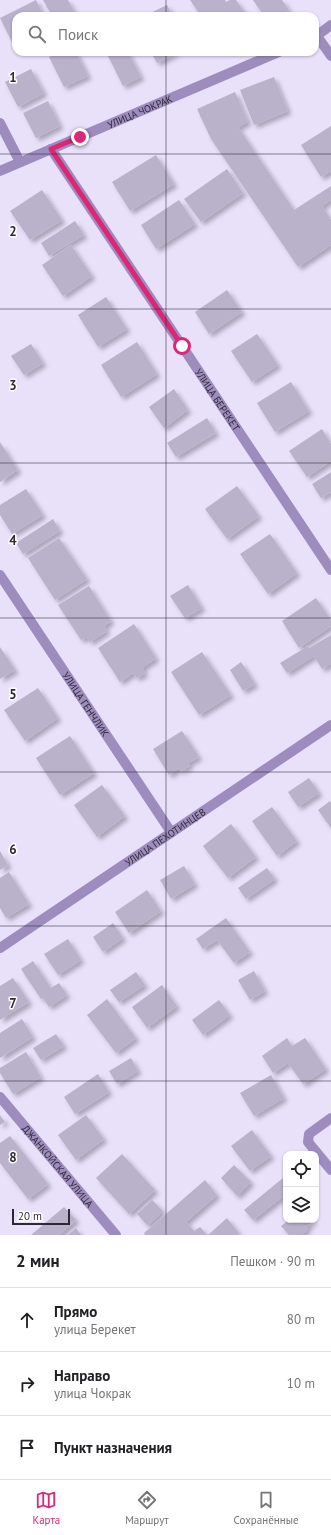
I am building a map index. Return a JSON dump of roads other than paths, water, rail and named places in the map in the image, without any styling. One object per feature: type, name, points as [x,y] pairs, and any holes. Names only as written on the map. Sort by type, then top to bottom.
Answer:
[{"type":"street","points":[[319,34],[331,25]]},
{"type":"street","points":[[319,40],[331,56]]},
{"type":"street","name":"УЛИЦА ЧОКРАК","points":[[0,171],[270,56]]},
{"type":"street","points":[[0,123],[20,162]]},
{"type":"street","name":"УЛИЦА БЕРЕКЕТ","points":[[51,149],[331,570]]},
{"type":"street","name":"УЛИЦА ГЕНЧЛИК","points":[[0,575],[171,832]]},
{"type":"street","name":"УЛИЦА ПЕХОТИНЦЕВ","points":[[0,948],[331,725]]},
{"type":"street","name":"ДЖАНКОЙСКАЯ УЛИЦА","points":[[0,1097],[116,1235]]},
{"type":"street","points":[[331,1118],[309,1134],[308,1142],[331,1170]]}]
